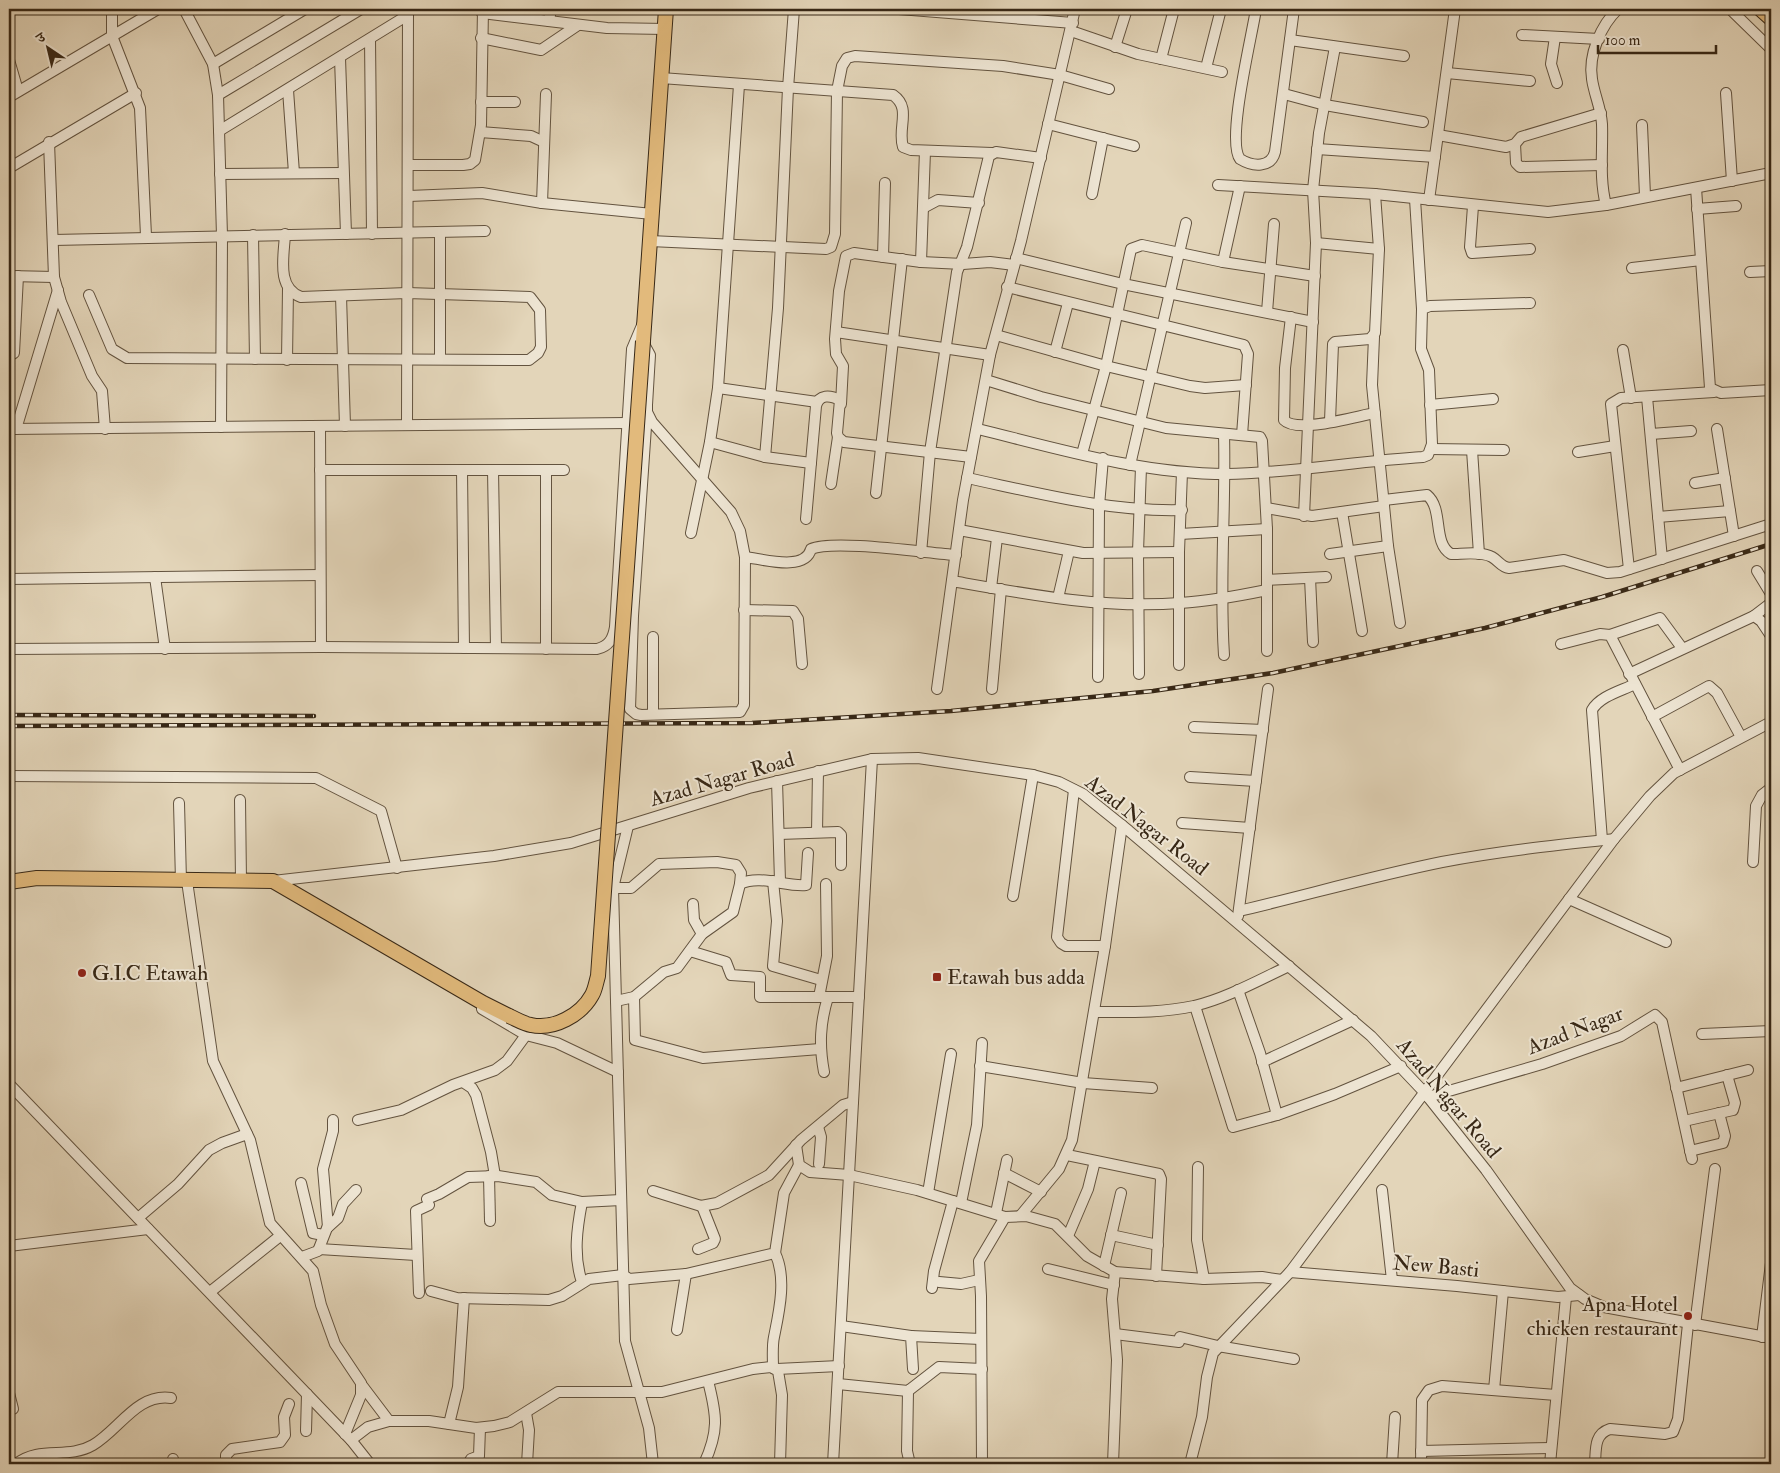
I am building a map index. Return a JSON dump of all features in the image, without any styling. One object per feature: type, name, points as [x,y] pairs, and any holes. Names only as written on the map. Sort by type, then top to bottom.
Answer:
[{"type":"highway","points":[[1761,9],[1771,18]]},
{"type":"main road","points":[[9,882],[38,878],[273,881],[454,986],[509,1016],[531,1025],[550,1026],[568,1019],[584,1007],[593,994],[598,976],[666,9]]},
{"type":"street","points":[[112,9],[112,36],[136,93],[142,121],[146,236]]},
{"type":"street","points":[[9,60],[13,94],[158,9]]},
{"type":"street","points":[[184,9],[213,64],[218,95],[222,236],[221,427]]},
{"type":"street","points":[[213,64],[305,9]]},
{"type":"street","points":[[218,95],[361,9]]},
{"type":"street","points":[[549,21],[551,9]]},
{"type":"street","points":[[765,457],[778,308],[788,88],[794,9]]},
{"type":"street","points":[[899,9],[1072,27],[1116,47],[1222,72]]},
{"type":"street","points":[[937,689],[967,478],[978,429],[990,355],[1041,158],[1075,9]]},
{"type":"street","points":[[1116,47],[1126,9]]},
{"type":"street","points":[[1161,59],[1174,9]]},
{"type":"street","points":[[1206,68],[1221,9]]},
{"type":"street","points":[[1256,9],[1239,103],[1236,146],[1240,159],[1263,165],[1274,158],[1294,9]]},
{"type":"street","points":[[1429,200],[1455,9]]},
{"type":"street","points":[[1606,205],[1603,191],[1601,114],[1591,74],[1592,57],[1606,24],[1618,9]]},
{"type":"street","points":[[1730,9],[1771,49]]},
{"type":"street","points":[[408,165],[470,164],[476,155],[480,132],[482,11],[606,28],[665,29]]},
{"type":"street","points":[[219,131],[340,58],[408,12]]},
{"type":"street","points":[[407,425],[408,12]]},
{"type":"street","points":[[481,38],[541,50],[578,25]]},
{"type":"street","points":[[1522,35],[1599,39]]},
{"type":"street","points":[[1555,37],[1551,64],[1556,83]]},
{"type":"street","points":[[370,39],[372,234]]},
{"type":"street","points":[[1290,40],[1404,56]]},
{"type":"street","points":[[1304,516],[1316,243],[1313,190],[1317,149],[1335,47]]},
{"type":"street","points":[[831,247],[835,234],[837,91],[842,66],[847,58],[855,56],[1003,66],[1060,75],[1109,89]]},
{"type":"street","points":[[340,58],[346,234]]},
{"type":"street","points":[[1447,73],[1530,81]]},
{"type":"street","points":[[661,78],[893,95],[901,100],[904,108],[901,139],[903,147],[911,150],[992,152],[1041,158]]},
{"type":"street","points":[[691,533],[710,442],[718,388],[738,84]]},
{"type":"street","points":[[288,90],[294,173]]},
{"type":"street","points":[[9,168],[49,142],[136,93]]},
{"type":"street","points":[[1726,93],[1732,181]]},
{"type":"street","points":[[542,203],[546,94]]},
{"type":"street","points":[[1284,94],[1326,105],[1423,122]]},
{"type":"street","points":[[481,102],[515,102]]},
{"type":"street","points":[[1438,135],[1506,147],[1515,144],[1521,136],[1601,114]]},
{"type":"street","points":[[1048,124],[1134,146]]},
{"type":"street","points":[[1642,125],[1645,196]]},
{"type":"street","points":[[480,132],[531,136],[544,142]]},
{"type":"street","points":[[1092,194],[1103,138]]},
{"type":"street","points":[[49,142],[54,277],[92,376],[102,391],[104,429]]},
{"type":"street","points":[[1515,144],[1516,163],[1520,167],[1602,165]]},
{"type":"street","points":[[1317,149],[1435,157]]},
{"type":"street","points":[[921,262],[925,151]]},
{"type":"street","points":[[921,553],[930,452],[958,264],[966,247],[992,152]]},
{"type":"street","points":[[220,174],[344,173]]},
{"type":"street","points":[[1218,185],[1375,194],[1473,206],[1548,212],[1606,205],[1771,173]]},
{"type":"street","points":[[883,257],[885,183]]},
{"type":"street","points":[[1223,262],[1240,186]]},
{"type":"street","points":[[1696,188],[1709,382],[1714,392]]},
{"type":"street","points":[[408,196],[482,193],[542,203],[652,214]]},
{"type":"street","points":[[1375,194],[1379,250],[1372,374],[1388,546],[1400,623]]},
{"type":"street","points":[[978,429],[1130,465],[1182,472],[1225,474],[1264,472],[1428,455],[1431,449],[1429,370],[1421,349],[1422,309],[1415,199]]},
{"type":"street","points":[[923,208],[938,200],[979,203]]},
{"type":"street","points":[[1473,206],[1470,247],[1472,253],[1530,250]]},
{"type":"street","points":[[1697,209],[1736,206]]},
{"type":"street","points":[[1130,465],[1139,422],[1152,377],[1186,222]]},
{"type":"street","points":[[1267,312],[1274,224]]},
{"type":"street","points":[[53,240],[146,236],[484,231]]},
{"type":"street","points":[[440,232],[440,359]]},
{"type":"street","points":[[285,234],[284,275],[288,289],[287,360]]},
{"type":"street","points":[[253,235],[256,358]]},
{"type":"street","points":[[650,241],[826,249],[831,247],[850,254],[921,262],[958,264],[1015,261],[1313,322]]},
{"type":"street","points":[[1316,243],[1379,250]]},
{"type":"street","points":[[1082,454],[1106,366],[1129,254],[1135,246],[1142,245],[1223,262],[1315,276]]},
{"type":"street","points":[[831,484],[838,438],[843,366],[836,354],[836,332],[844,261],[850,254]]},
{"type":"street","points":[[876,493],[883,446],[891,341],[902,259]]},
{"type":"street","points":[[1632,268],[1701,260]]},
{"type":"street","points":[[1750,272],[1771,271]]},
{"type":"street","points":[[9,356],[14,352],[13,276],[54,277]]},
{"type":"street","points":[[1007,287],[1244,345],[1248,354],[1242,435]]},
{"type":"street","points":[[89,295],[107,340],[118,355],[135,359],[221,357],[287,360],[529,360],[538,353],[541,347],[540,310],[536,302],[530,297],[407,293],[301,297],[288,289]]},
{"type":"street","points":[[58,290],[12,429],[627,423]]},
{"type":"street","points":[[341,296],[344,426]]},
{"type":"street","points":[[1055,352],[1068,303]]},
{"type":"street","points":[[1422,309],[1430,306],[1530,303]]},
{"type":"street","points":[[1291,317],[1285,368],[1284,420],[1290,424],[1308,426],[1375,413]]},
{"type":"street","points":[[9,649],[321,647],[597,649],[605,647],[614,635],[632,344],[644,320]]},
{"type":"street","points":[[836,332],[946,350],[990,355]]},
{"type":"street","points":[[996,335],[1106,366],[1205,388],[1246,385]]},
{"type":"street","points":[[1330,422],[1333,344],[1335,342],[1365,340],[1374,337]]},
{"type":"street","points":[[643,341],[650,356],[629,706],[631,712],[636,714],[737,712],[742,710],[744,705],[744,557],[740,531],[736,520],[652,422],[647,412]]},
{"type":"street","points":[[1623,350],[1631,398]]},
{"type":"street","points":[[986,380],[1166,428],[1260,437],[1262,441],[1267,530],[1267,651]]},
{"type":"street","points":[[718,388],[817,402]]},
{"type":"street","points":[[1629,569],[1611,404],[1621,398],[1771,390]]},
{"type":"street","points":[[806,519],[817,402],[823,396],[837,398],[841,404]]},
{"type":"street","points":[[1647,396],[1662,559]]},
{"type":"street","points":[[1430,405],[1493,399]]},
{"type":"street","points":[[320,426],[321,647]]},
{"type":"street","points":[[1717,429],[1734,536]]},
{"type":"street","points":[[1651,434],[1691,431]]},
{"type":"street","points":[[1224,434],[1225,474],[1221,599],[1224,655]]},
{"type":"street","points":[[838,438],[844,442],[971,456]]},
{"type":"street","points":[[710,442],[765,457],[811,464]]},
{"type":"street","points":[[1578,452],[1615,446]]},
{"type":"street","points":[[1431,449],[1504,450]]},
{"type":"street","points":[[1472,450],[1479,554]]},
{"type":"street","points":[[1098,677],[1099,506],[1103,458]]},
{"type":"street","points":[[1139,674],[1138,552],[1142,467]]},
{"type":"street","points":[[320,470],[564,470]]},
{"type":"street","points":[[462,470],[464,648]]},
{"type":"street","points":[[493,470],[496,648]]},
{"type":"street","points":[[546,470],[546,648]]},
{"type":"street","points":[[1179,665],[1179,552],[1182,472]]},
{"type":"street","points":[[967,478],[1099,506],[1153,511],[1182,510]]},
{"type":"street","points":[[1696,483],[1725,478]]},
{"type":"street","points":[[1266,508],[1304,516],[1342,512],[1428,495],[1433,503],[1442,542],[1447,552],[1451,554],[1492,556],[1501,565],[1509,568],[1564,560],[1607,573],[1629,569],[1771,524]]},
{"type":"street","points":[[1658,517],[1730,511]]},
{"type":"street","points":[[1342,512],[1362,631]]},
{"type":"street","points":[[959,530],[1069,551],[1099,553],[1179,552]]},
{"type":"street","points":[[1180,534],[1267,530]]},
{"type":"street","points":[[992,689],[997,538]]},
{"type":"street","points":[[744,557],[795,562],[804,561],[809,557],[811,549],[816,547],[842,546],[956,555]]},
{"type":"street","points":[[1330,554],[1388,546]]},
{"type":"street","points":[[1058,598],[1069,551]]},
{"type":"street","points":[[1757,570],[1771,594]]},
{"type":"street","points":[[9,578],[320,575]]},
{"type":"street","points":[[155,577],[165,649]]},
{"type":"street","points":[[952,580],[1058,598],[1139,604],[1221,599],[1267,585],[1326,577]]},
{"type":"street","points":[[1310,578],[1313,642]]},
{"type":"street","points":[[1629,674],[1754,616],[1771,603]]},
{"type":"street","points":[[744,610],[793,611],[798,619],[802,664]]},
{"type":"street","points":[[1754,616],[1761,621],[1771,636]]},
{"type":"street","points":[[1561,644],[1600,634],[1610,634],[1660,618],[1682,648]]},
{"type":"street","points":[[1610,634],[1680,770]]},
{"type":"street","points":[[653,637],[653,714]]},
{"type":"street","points":[[1602,840],[1592,710],[1602,700],[1635,684]]},
{"type":"street","points":[[1652,716],[1709,686],[1714,688],[1741,737]]},
{"type":"street","points":[[1237,922],[1268,689]]},
{"type":"street","points":[[1190,1464],[1202,1418],[1210,1362],[1218,1346],[1290,1272],[1426,1094],[1614,839],[1663,783],[1680,770],[1741,737],[1770,725]]},
{"type":"street","points":[[1194,728],[1263,730]]},
{"type":"street","name":"Azad Nagar Road","points":[[273,881],[494,856],[571,843],[777,781],[872,759],[918,758],[1033,775],[1059,782],[1074,790],[1122,825],[1353,1020],[1401,1066],[1426,1094],[1486,1170],[1560,1276],[1579,1295],[1604,1307],[1766,1338]]},
{"type":"street","points":[[834,1464],[872,759]]},
{"type":"street","points":[[817,832],[818,771]]},
{"type":"street","points":[[1013,896],[1033,775]]},
{"type":"street","points":[[9,776],[316,778],[381,811],[398,868]]},
{"type":"street","points":[[1190,777],[1256,781]]},
{"type":"street","points":[[777,781],[779,834],[777,921],[773,966],[821,980]]},
{"type":"street","points":[[1752,862],[1756,806],[1762,795],[1771,788]]},
{"type":"street","points":[[1074,790],[1057,936],[1061,943],[1066,946],[1105,946]]},
{"type":"street","points":[[240,800],[242,881]]},
{"type":"street","points":[[179,803],[184,881],[213,1061],[247,1134],[270,1223],[313,1271],[321,1305],[335,1344],[360,1383],[389,1421]]},
{"type":"street","points":[[1182,823],[1250,828]]},
{"type":"street","points":[[1021,1216],[1041,1192],[1067,1155],[1072,1140],[1095,1012],[1122,825]]},
{"type":"street","points":[[628,826],[613,888],[625,1341],[649,1428],[653,1464]]},
{"type":"street","points":[[779,834],[840,833],[840,865]]},
{"type":"street","points":[[1239,911],[1362,879],[1444,862],[1533,847],[1614,839]]},
{"type":"street","points":[[740,884],[777,881],[791,885],[807,884],[808,853]]},
{"type":"street","points":[[613,888],[630,888],[659,864],[717,862],[736,866],[741,873],[733,912],[702,934],[677,968],[664,972],[634,997],[616,1001]]},
{"type":"street","points":[[9,874],[38,878]]},
{"type":"street","points":[[824,1072],[820,1049],[823,997],[821,980],[827,956],[826,884]]},
{"type":"street","points":[[1569,899],[1666,942]]},
{"type":"street","points":[[693,904],[694,920],[702,934]]},
{"type":"street","points":[[690,951],[726,962],[731,975],[760,977],[760,998],[859,998]]},
{"type":"street","points":[[1095,1012],[1158,1011],[1195,1006],[1238,990],[1289,966]]},
{"type":"street","points":[[454,986],[453,989],[456,994],[526,1035],[557,1043],[618,1072]]},
{"type":"street","points":[[1238,990],[1277,1115]]},
{"type":"street","points":[[634,997],[635,1040],[703,1058],[820,1049]]},
{"type":"street","points":[[1195,1006],[1230,1124],[1237,1127],[1336,1094],[1401,1066]]},
{"type":"street","name":"Azad Nagar","points":[[1426,1094],[1542,1064],[1621,1036],[1654,1015],[1662,1022],[1691,1155],[1723,1143],[1725,1136],[1719,1114]]},
{"type":"street","points":[[1262,1062],[1353,1020]]},
{"type":"street","points":[[1702,1034],[1771,1031]]},
{"type":"street","points":[[358,1120],[402,1110],[502,1066],[526,1035]]},
{"type":"street","points":[[979,1280],[961,1284],[936,1285],[934,1270],[957,1202],[977,1125],[982,1043]]},
{"type":"street","points":[[928,1194],[951,1054]]},
{"type":"street","points":[[980,1066],[1083,1083],[1152,1088]]},
{"type":"street","points":[[1676,1088],[1748,1070]]},
{"type":"street","points":[[1684,1121],[1733,1110],[1735,1107],[1727,1075]]},
{"type":"street","points":[[463,1082],[472,1088],[476,1095],[491,1152],[490,1221]]},
{"type":"street","points":[[9,1084],[348,1437],[370,1464]]},
{"type":"street","points":[[653,1191],[702,1206],[717,1203],[769,1175],[786,1159],[796,1145],[843,1105],[853,1102]]},
{"type":"street","points":[[326,1231],[323,1169],[333,1131],[333,1120]]},
{"type":"street","points":[[818,1127],[821,1137],[819,1164]]},
{"type":"street","points":[[138,1218],[178,1184],[209,1150],[222,1142],[247,1134]]},
{"type":"street","points":[[780,1464],[782,1395],[781,1379],[775,1368],[773,1337],[780,1307],[779,1265],[775,1253],[784,1193],[799,1165],[796,1145]]},
{"type":"street","points":[[1067,1155],[1159,1174],[1161,1179],[1156,1276]]},
{"type":"street","points":[[982,1464],[979,1261],[1000,1215],[1007,1160]]},
{"type":"street","points":[[1068,1236],[1088,1189],[1095,1160]]},
{"type":"street","points":[[799,1165],[810,1172],[849,1175],[928,1194],[1000,1215],[1021,1216],[1055,1224],[1084,1253],[1115,1272],[1204,1279],[1262,1277],[1282,1280]]},
{"type":"street","points":[[1198,1167],[1197,1240],[1204,1279]]},
{"type":"street","points":[[1595,1464],[1598,1437],[1610,1429],[1665,1434],[1673,1432],[1678,1418],[1716,1169]]},
{"type":"street","points":[[1004,1173],[1041,1192]]},
{"type":"street","points":[[419,1293],[416,1255],[416,1211],[465,1178],[492,1176],[532,1181],[552,1195],[582,1202],[622,1200]]},
{"type":"street","points":[[301,1183],[313,1233],[326,1231]]},
{"type":"street","points":[[302,1257],[316,1252],[326,1231],[338,1218],[343,1204],[356,1190]]},
{"type":"street","points":[[1382,1190],[1392,1280]]},
{"type":"street","points":[[1104,1266],[1122,1192]]},
{"type":"street","points":[[582,1202],[576,1234],[579,1272],[582,1282]]},
{"type":"street","points":[[698,1249],[713,1243],[715,1239],[702,1206]]},
{"type":"street","points":[[9,1246],[148,1229]]},
{"type":"street","points":[[1111,1235],[1158,1245]]},
{"type":"street","points":[[210,1292],[280,1236]]},
{"type":"street","points":[[319,1248],[416,1255]]},
{"type":"street","points":[[431,1291],[464,1298],[554,1299],[588,1279],[623,1275],[629,1280],[686,1274],[775,1253]]},
{"type":"street","points":[[1766,1338],[1771,1263]]},
{"type":"street","points":[[1048,1269],[1099,1283],[1114,1285]]},
{"type":"street","points":[[1114,1464],[1116,1360],[1112,1308],[1115,1272]]},
{"type":"street","name":"New Basti","points":[[1290,1272],[1566,1297],[1579,1295]]},
{"type":"street","points":[[678,1330],[686,1274]]},
{"type":"street","points":[[1494,1390],[1504,1291]]},
{"type":"street","points":[[1550,1464],[1566,1297]]},
{"type":"street","points":[[449,1424],[458,1388],[464,1298]]},
{"type":"street","points":[[841,1326],[911,1336],[981,1339]]},
{"type":"street","points":[[1115,1334],[1180,1340],[1294,1359]]},
{"type":"street","points":[[911,1336],[913,1341],[914,1369]]},
{"type":"street","points":[[348,1437],[368,1427],[389,1421],[419,1420],[480,1428],[510,1422],[558,1392],[668,1391],[753,1369],[839,1366]]},
{"type":"street","points":[[838,1384],[908,1391],[939,1366],[982,1369]]},
{"type":"street","points":[[704,1464],[713,1445],[716,1420],[708,1381]]},
{"type":"street","points":[[348,1437],[361,1395],[360,1383]]},
{"type":"street","points":[[1421,1464],[1422,1400],[1429,1390],[1442,1386],[1556,1395]]},
{"type":"street","points":[[908,1391],[908,1451],[910,1464]]},
{"type":"street","points":[[9,1393],[13,1409]]},
{"type":"street","points":[[306,1431],[307,1394]]},
{"type":"street","points":[[16,1464],[30,1455],[62,1454],[92,1445],[135,1408],[156,1398],[171,1398]]},
{"type":"street","points":[[226,1464],[226,1455],[229,1450],[276,1443],[282,1440],[285,1435],[284,1417],[289,1404]]},
{"type":"street","points":[[526,1413],[529,1430],[528,1464]]},
{"type":"street","points":[[1392,1464],[1395,1417]]},
{"type":"street","points":[[468,1464],[472,1459],[479,1456],[480,1428]]},
{"type":"street","points":[[1421,1451],[1551,1448]]},
{"type":"street","points":[[49,1453],[50,1464]]},
{"type":"railway","points":[[9,726],[752,723],[951,711],[1153,691],[1273,673],[1485,628],[1602,597],[1771,544]]},
{"type":"railway","points":[[9,715],[314,716]]},
{"type":"place","name":"G.I.C Etawah","points":[[82,973]]},
{"type":"place","name":"Etawah bus adda","points":[[937,977]]},
{"type":"place","name":"Apna Hotel chicken restaurant","points":[[1688,1316]]}]
